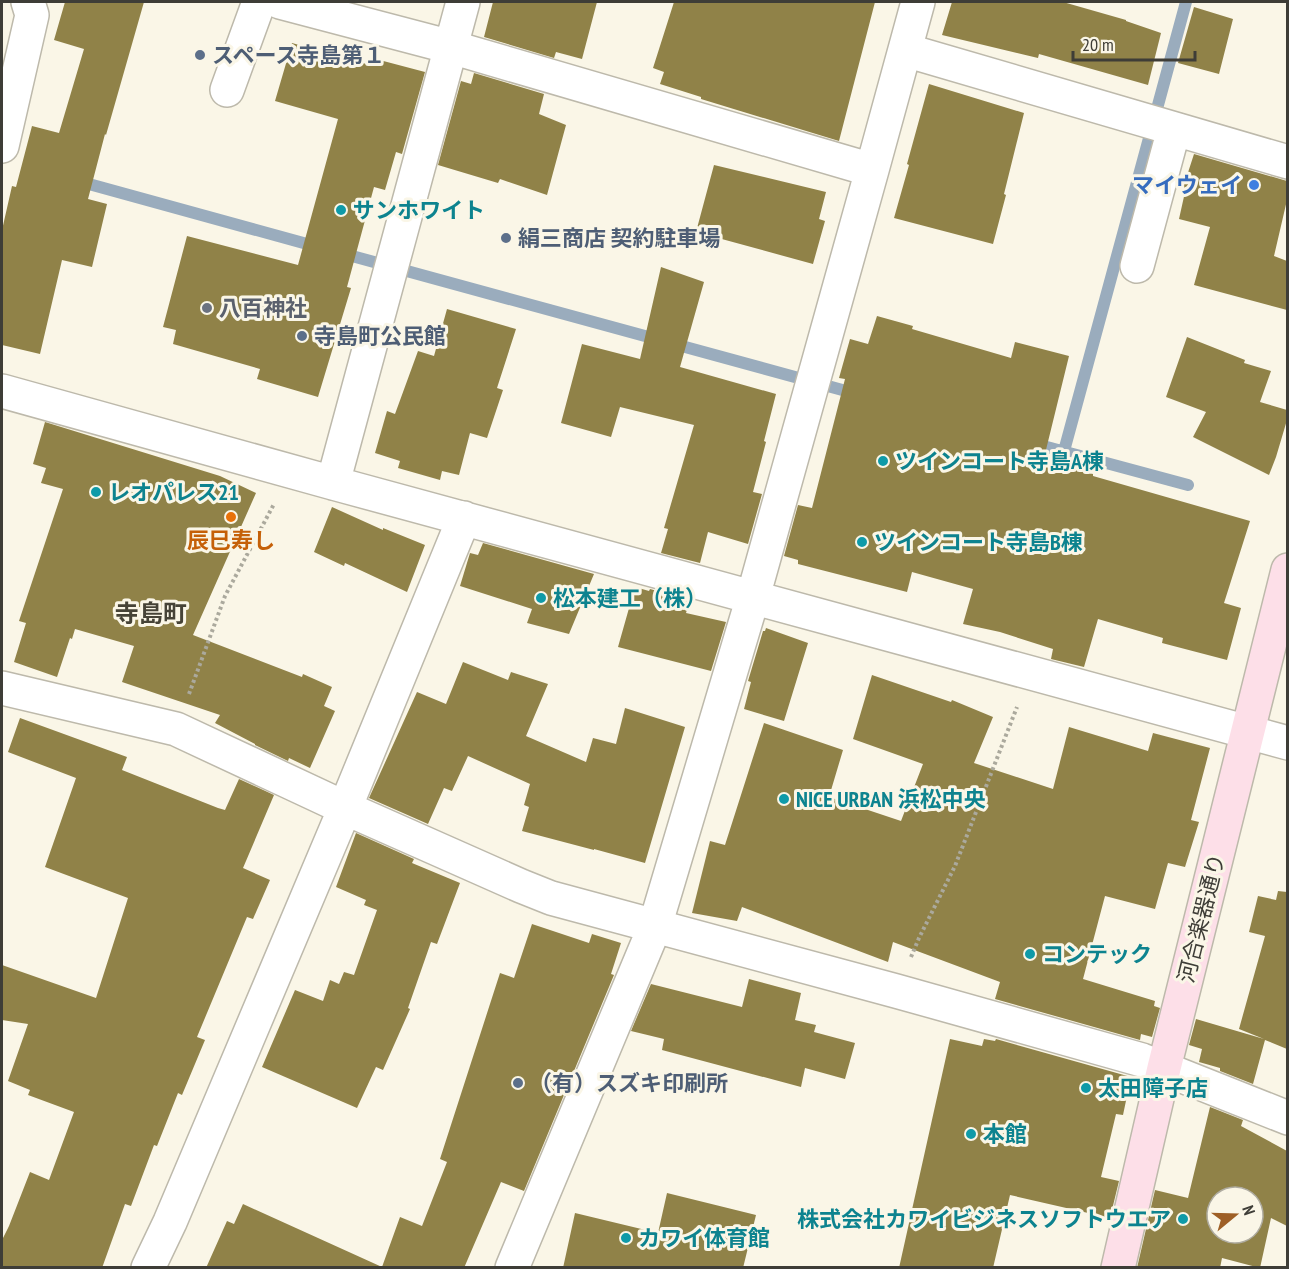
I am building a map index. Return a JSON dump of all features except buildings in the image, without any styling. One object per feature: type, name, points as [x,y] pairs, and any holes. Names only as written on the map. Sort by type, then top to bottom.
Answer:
[{"type":"street","points":[[3,130],[32,15],[28,2]]},
{"type":"street","points":[[227,90],[259,2]]},
{"type":"street","points":[[280,2],[451,47],[872,170]]},
{"type":"street","points":[[333,483],[463,2]]},
{"type":"street","points":[[512,1268],[655,926],[753,597],[918,2]]},
{"type":"street","points":[[905,50],[1287,162]]},
{"type":"street","points":[[1137,266],[1172,128]]},
{"type":"street","points":[[2,391],[1287,743]]},
{"type":"street","points":[[148,1268],[170,1222],[345,808],[464,518]]},
{"type":"street","name":"河合楽器通り","points":[[1118,1268],[1164,1068],[1287,570]]},
{"type":"street","points":[[2,688],[176,729],[345,808],[541,894],[1142,1060],[1287,1118]]},
{"type":"path","points":[[176,729],[225,596],[292,472]]},
{"type":"path","points":[[896,991],[919,938],[955,866],[1014,715],[1028,672]]},
{"type":"waterway","points":[[1064,451],[1186,2]]},
{"type":"waterway","points":[[78,181],[318,247]]},
{"type":"waterway","points":[[341,253],[857,394]]},
{"type":"waterway","points":[[1032,443],[1188,485]]},
{"type":"place","name":"スペース寺島第１","points":[[200,55]]},
{"type":"place","name":"マイウェイ","points":[[1254,185]]},
{"type":"place","name":"サンホワイト","points":[[341,210]]},
{"type":"place","name":"絹三商店 契約駐車場","points":[[506,238]]},
{"type":"place","name":"八百神社","points":[[207,308]]},
{"type":"place","name":"寺島町公民館","points":[[302,336]]},
{"type":"place","name":"ツインコート寺島A棟","points":[[883,461]]},
{"type":"place","name":"レオパレス21","points":[[96,492]]},
{"type":"place","name":"辰巳寿し","points":[[231,517]]},
{"type":"place","name":"ツインコート寺島B棟","points":[[862,542]]},
{"type":"place","name":"松本建工（株）","points":[[541,598]]},
{"type":"place","name":"NICE URBAN 浜松中央","points":[[784,799]]},
{"type":"place","name":"コンテック","points":[[1030,954]]},
{"type":"place","name":"（有）スズキ印刷所","points":[[518,1083]]},
{"type":"place","name":"太田障子店","points":[[1086,1088]]},
{"type":"place","name":"本館","points":[[971,1134]]},
{"type":"place","name":"株式会社カワイビジネスソフトウエア","points":[[1183,1219]]},
{"type":"place","name":"カワイ体育館","points":[[626,1238]]},
{"type":"district","name":"寺島町","points":[[151,614]]}]
